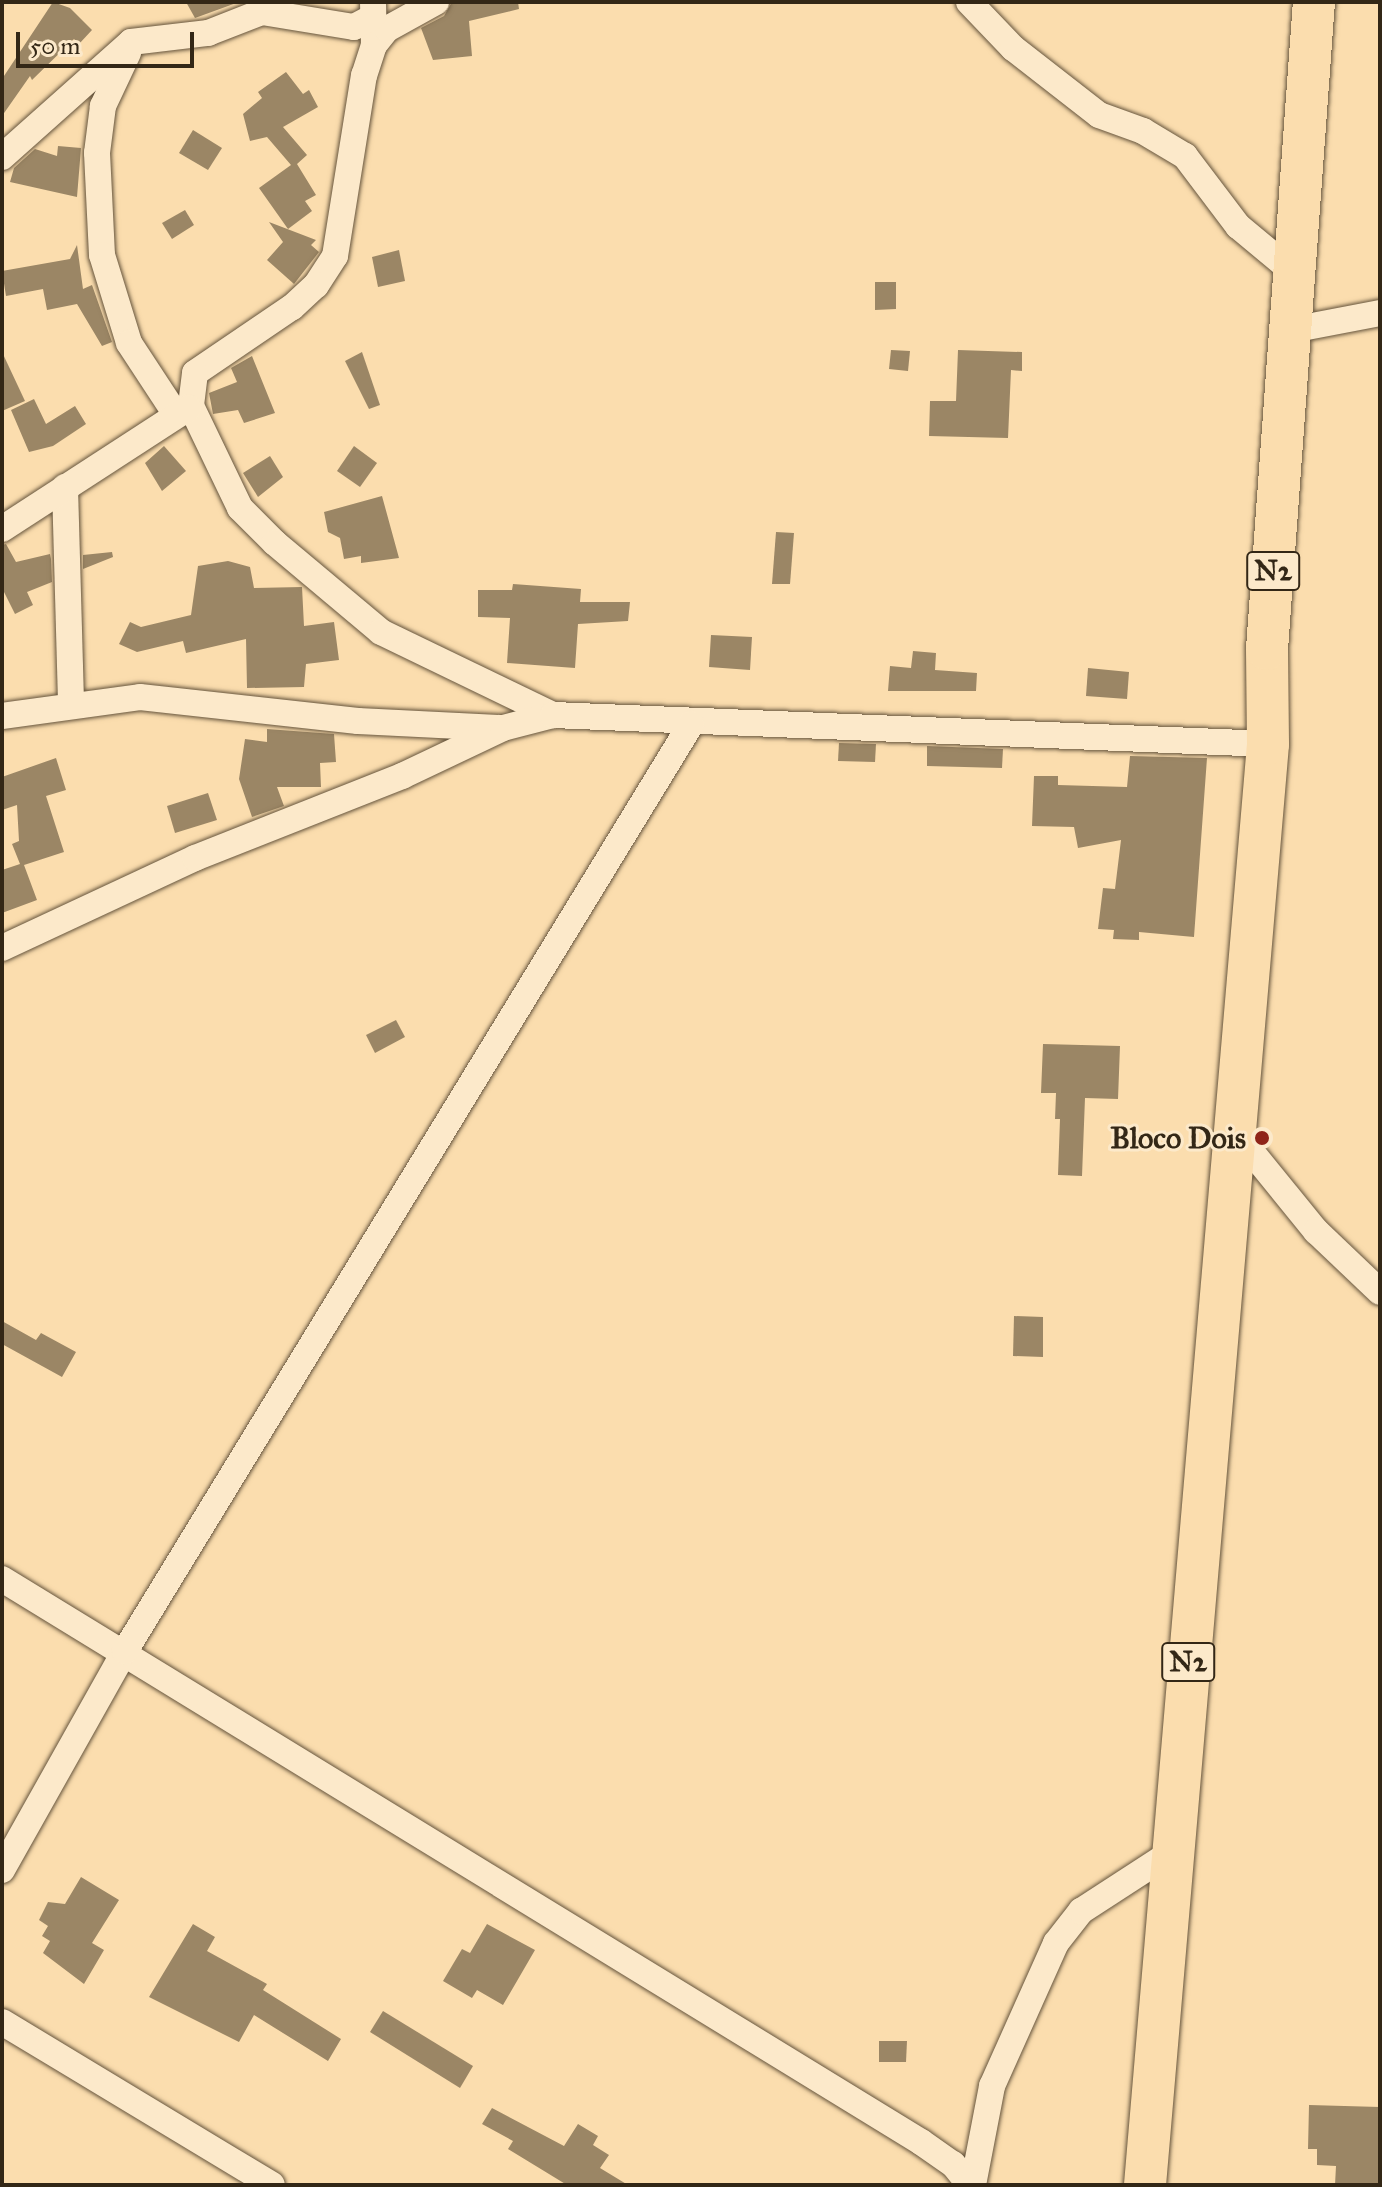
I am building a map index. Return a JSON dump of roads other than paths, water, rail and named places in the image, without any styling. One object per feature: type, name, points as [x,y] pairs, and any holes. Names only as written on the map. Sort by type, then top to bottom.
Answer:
[{"type":"main road","name":"N2","points":[[1145,2185],[1268,744],[1267,649],[1297,275],[1314,2]]},
{"type":"street","points":[[374,45],[396,23],[436,2]]},
{"type":"street","points":[[969,2],[1013,48],[1099,115],[1154,136],[1185,156],[1238,226],[1297,275]]},
{"type":"street","points":[[2,529],[183,410],[195,373],[292,307],[335,256],[364,75],[374,45],[373,10]]},
{"type":"street","points":[[2,157],[131,42],[208,33],[262,12],[354,27],[373,10]]},
{"type":"street","points":[[131,42],[103,106],[97,153],[102,255],[129,343],[183,410],[240,508],[275,543],[381,632],[553,715]]},
{"type":"street","points":[[1291,330],[1380,313]]},
{"type":"street","points":[[65,487],[71,704]]},
{"type":"street","points":[[2,716],[71,704],[140,697],[358,721],[503,728]]},
{"type":"street","points":[[2,948],[116,892],[402,776],[503,728],[553,715],[691,724],[1268,744]]},
{"type":"street","points":[[2,1870],[125,1651],[691,724]]},
{"type":"street","points":[[1233,1129],[1316,1231],[1380,1292]]},
{"type":"street","points":[[2,1579],[125,1651],[672,1993],[921,2142],[953,2164],[972,2185]]},
{"type":"street","points":[[972,2185],[992,2086],[1056,1943],[1081,1911],[1172,1852]]},
{"type":"street","points":[[2,2022],[272,2185]]},
{"type":"place","name":"Bloco Dois","points":[[1262,1138]]}]
